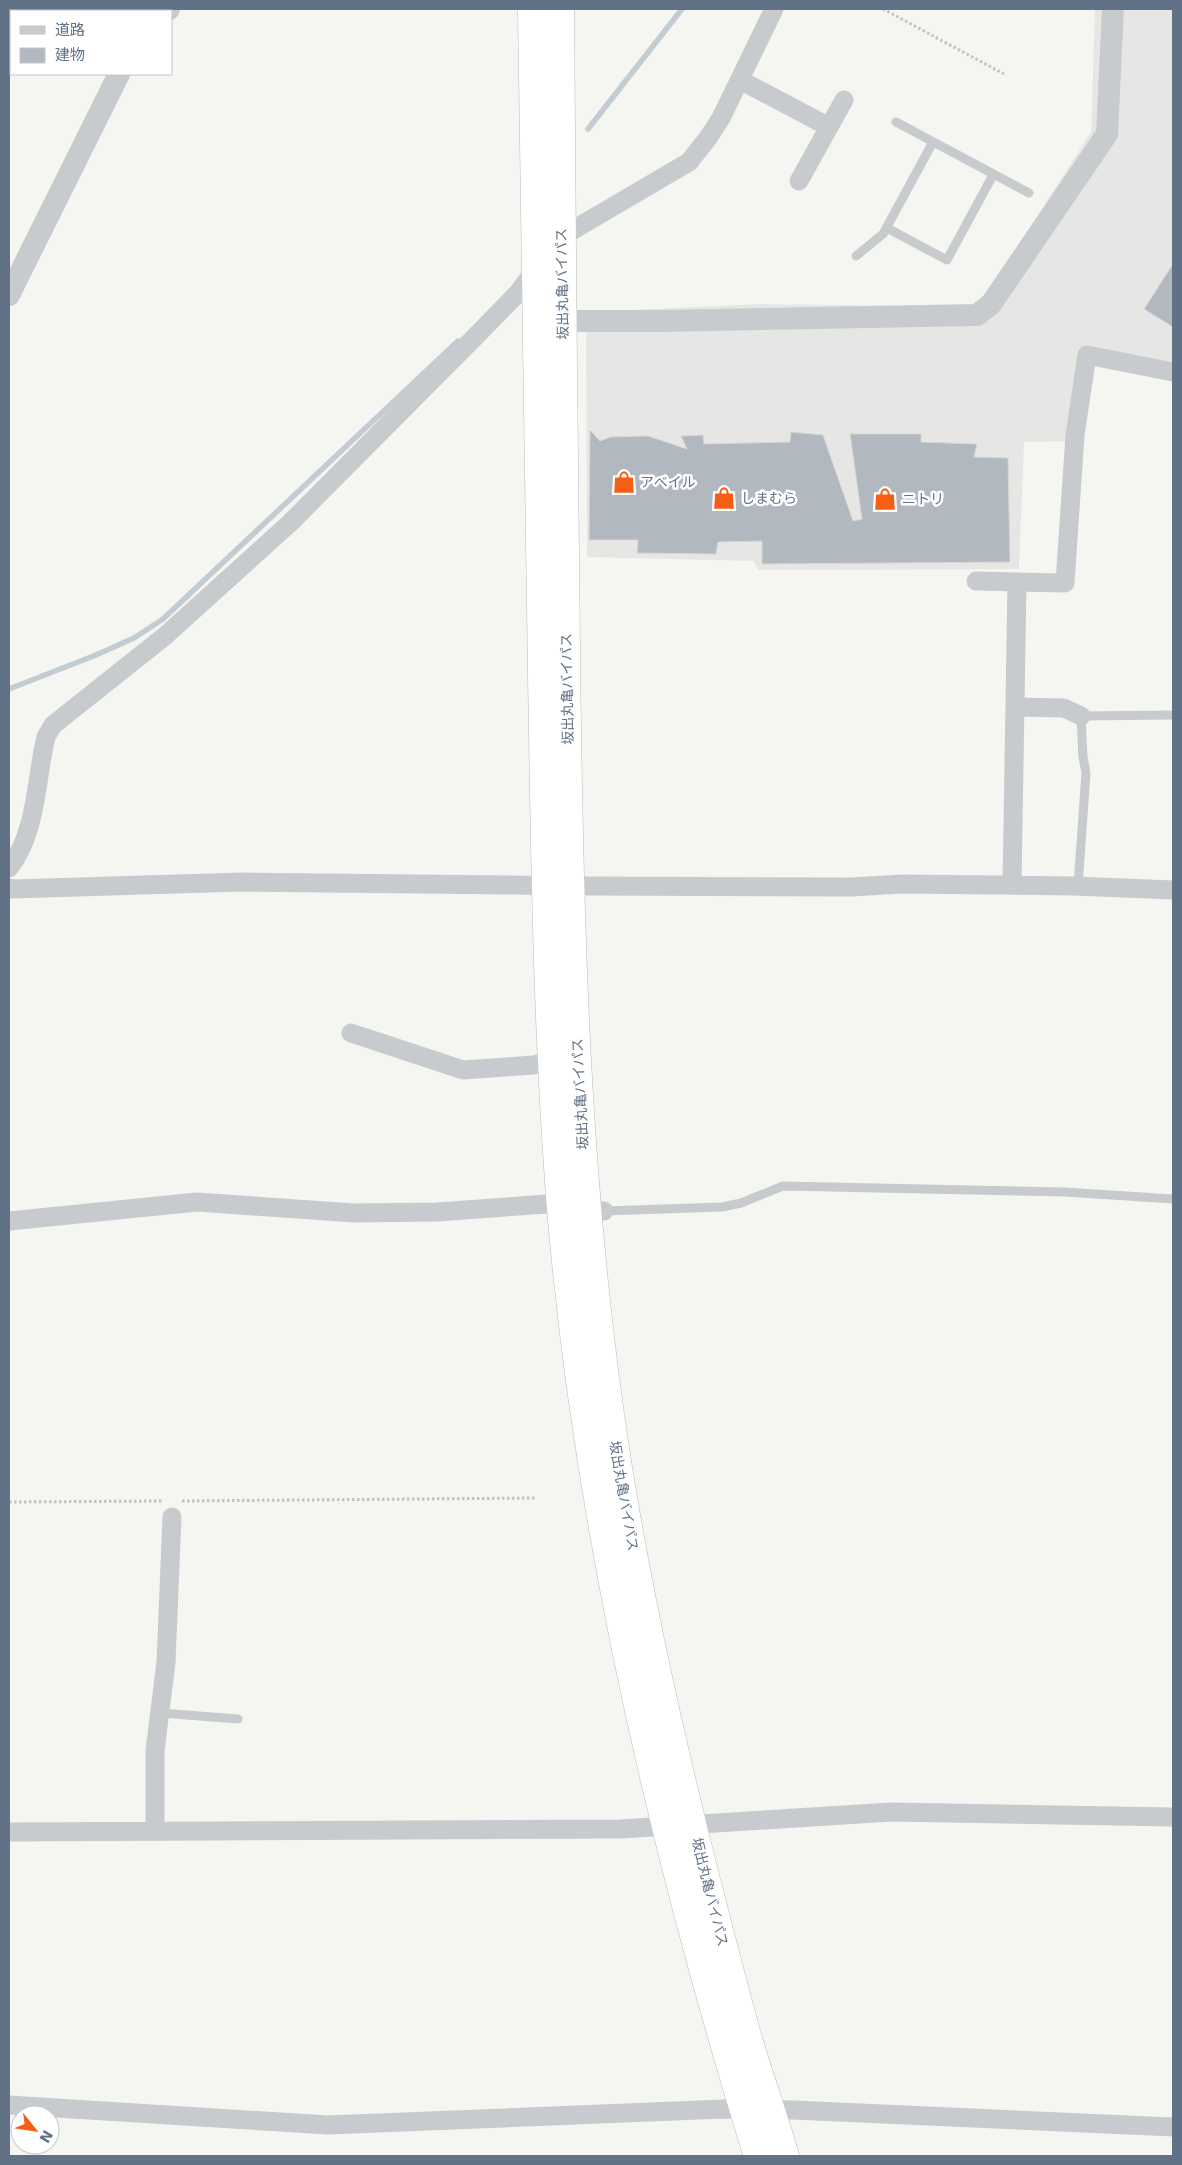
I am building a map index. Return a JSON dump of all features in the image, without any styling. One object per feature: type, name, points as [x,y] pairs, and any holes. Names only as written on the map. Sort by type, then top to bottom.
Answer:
[{"type":"highway","name":"坂出丸亀バイパス","points":[[532,9],[536,269],[557,886],[584,1210],[618,1469],[651,1642],[680,1825],[744,2109],[758,2156]]},
{"type":"highway","name":"坂出丸亀バイパス","points":[[560,9],[562,321],[557,886],[553,1059],[584,1210]]},
{"type":"highway","name":"坂出丸亀バイパス","points":[[680,1825],[772,2110],[785,2156]]},
{"type":"street","points":[[9,868],[15,860],[26,834],[46,737],[53,726],[165,636],[290,523],[518,293],[561,236],[688,162],[708,138],[721,118],[774,9]]},
{"type":"street","points":[[562,321],[659,321],[978,314],[990,304],[1106,134],[1113,9]]},
{"type":"street","points":[[9,295],[119,75]]},
{"type":"street","points":[[740,80],[829,127]]},
{"type":"street","points":[[799,181],[844,100]]},
{"type":"street","points":[[976,581],[1065,583],[1074,435],[1087,355],[1173,372]]},
{"type":"street","points":[[1012,885],[1017,582]]},
{"type":"street","points":[[1015,707],[1064,708],[1081,716]]},
{"type":"street","points":[[9,888],[13,890],[242,882],[851,887],[903,884],[1078,886],[1173,890]]},
{"type":"street","points":[[351,1033],[463,1070],[534,1065],[553,1059]]},
{"type":"street","points":[[9,1221],[197,1202],[354,1213],[437,1212],[547,1204],[584,1210]]},
{"type":"street","points":[[156,1830],[156,1751],[166,1662],[172,1506]]},
{"type":"street","points":[[9,1832],[621,1829],[891,1812],[1173,1818]]},
{"type":"street","points":[[9,2105],[328,2125],[744,2109],[1173,2127]]},
{"type":"lane","points":[[896,122],[1028,194]]},
{"type":"lane","points":[[856,256],[883,234],[933,142]]},
{"type":"lane","points":[[886,228],[947,260],[993,175]]},
{"type":"lane","points":[[1078,886],[1086,773],[1082,756],[1081,716],[1173,715]]},
{"type":"lane","points":[[584,1210],[722,1207],[741,1203],[783,1186],[1065,1192],[1173,1199]]},
{"type":"lane","points":[[160,1713],[238,1719]]},
{"type":"path","points":[[882,9],[1004,74]]},
{"type":"path","points":[[9,1502],[172,1506],[536,1498]]},
{"type":"shaded area","points":[[1095,9],[1173,9],[1173,366],[1086,348],[1069,441],[1024,442],[1019,569],[758,570],[754,561],[587,557],[586,312],[761,304],[971,307],[983,301],[1091,132]]},
{"type":"building","points":[[1173,264],[1173,327],[1144,309]]},
{"type":"building","name":"ニトリ","points":[[590,430],[600,441],[611,437],[648,436],[687,449],[681,436],[703,435],[704,444],[790,442],[791,432],[823,435],[853,521],[862,519],[850,434],[921,434],[921,442],[977,444],[974,457],[1008,458],[1010,562],[762,564],[762,541],[718,542],[716,554],[637,553],[638,540],[589,540]]},
{"type":"waterway","points":[[588,129],[682,9]]},
{"type":"waterway","points":[[9,689],[134,638],[163,619],[458,341]]},
{"type":"place","name":"アベイル","points":[[624,482]]},
{"type":"place","name":"しまむら","points":[[724,498]]},
{"type":"place","name":"ニトリ","points":[[885,499]]}]
